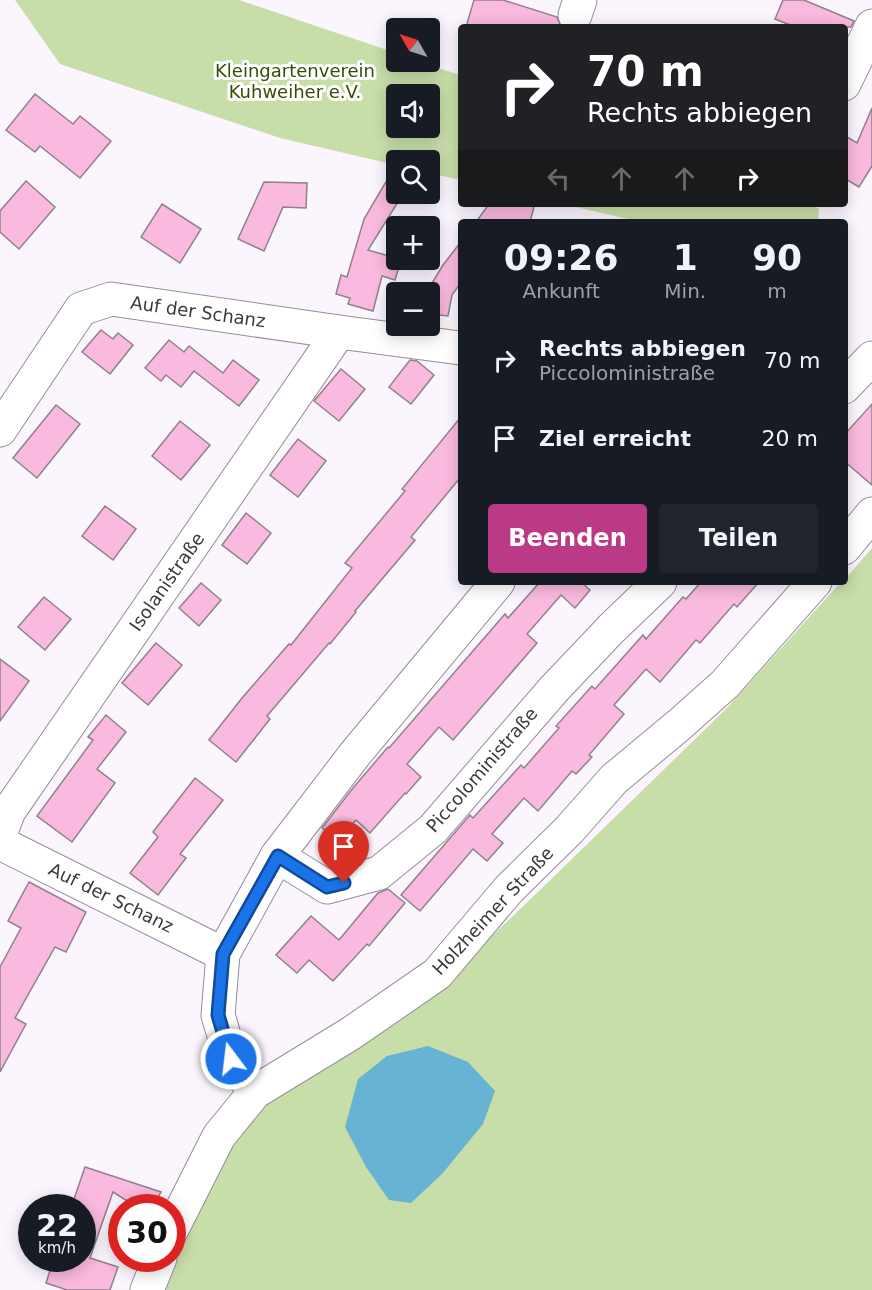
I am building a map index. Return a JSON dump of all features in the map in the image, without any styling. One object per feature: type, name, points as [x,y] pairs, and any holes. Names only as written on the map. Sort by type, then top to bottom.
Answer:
[{"type":"street","points":[[848,76],[872,27]]},
{"type":"street","name":"Auf der Schanz","points":[[0,430],[81,309],[111,299],[458,348]]},
{"type":"street","name":"Isolanistraße","points":[[0,834],[9,811],[339,332]]},
{"type":"street","points":[[848,383],[872,358]]},
{"type":"street","points":[[848,543],[872,514]]},
{"type":"street","points":[[255,1092],[231,1059],[218,1015],[223,954],[278,856],[355,754],[496,585]]},
{"type":"street","name":"Piccoloministraße","points":[[278,856],[327,887],[379,873],[434,829],[554,689],[657,585]]},
{"type":"street","name":"Holzheimer Straße","points":[[186,1201],[219,1136],[255,1092],[350,1034],[437,974],[509,889],[569,830],[614,778],[725,684],[813,585]]},
{"type":"street","name":"Auf der Schanz","points":[[0,843],[223,954]]},
{"type":"street","points":[[147,1290],[154,1272]]},
{"type":"green space","name":"Kleingartenverein Kuhweiher e.V.","points":[[15,0],[239,0],[386,50],[386,72],[440,72],[440,68],[458,74],[458,180],[440,175],[440,150],[386,150],[386,163],[280,138],[60,64]]},
{"type":"green space","points":[[576,207],[815,207],[819,209],[818,219],[628,219]]},
{"type":"green space","points":[[872,548],[872,1290],[162,1290],[170,1272],[186,1272],[186,1233],[241,1103],[447,979],[726,709],[838,585],[848,585],[848,576]]},
{"type":"water","points":[[428,1046],[468,1062],[495,1091],[483,1124],[442,1174],[411,1203],[389,1200],[366,1167],[345,1127],[358,1079],[387,1056]]},
{"type":"building","points":[[474,0],[503,0],[557,17],[560,24],[467,24]]},
{"type":"building","points":[[783,0],[804,0],[854,21],[851,27],[848,27],[848,24],[788,24],[775,19]]},
{"type":"building","points":[[35,94],[73,124],[80,116],[111,141],[80,178],[40,146],[35,152],[6,130]]},
{"type":"building","points":[[872,108],[872,166],[859,187],[848,180],[848,137],[857,143]]},
{"type":"building","points":[[26,181],[55,207],[19,249],[0,232],[0,211]]},
{"type":"building","points":[[264,182],[307,183],[306,208],[283,207],[264,251],[238,239]]},
{"type":"building","points":[[386,182],[386,204],[397,204],[389,216],[386,216],[386,221],[368,250],[386,255],[386,270],[398,270],[395,280],[382,276],[373,311],[348,304],[350,298],[336,294],[341,275],[347,277],[364,219]]},
{"type":"building","points":[[162,204],[201,229],[180,263],[141,237]]},
{"type":"building","points":[[487,207],[534,207],[531,219],[478,219]]},
{"type":"building","points":[[458,246],[458,287],[452,295],[448,316],[440,315],[440,282],[433,282]]},
{"type":"building","points":[[101,330],[113,339],[118,333],[133,345],[110,374],[82,352]]},
{"type":"building","points":[[169,340],[184,352],[189,346],[223,373],[233,360],[259,380],[239,406],[194,371],[181,387],[166,375],[161,381],[145,368]]},
{"type":"building","points":[[410,360],[417,361],[434,375],[411,404],[389,387]]},
{"type":"building","points":[[341,369],[365,389],[339,421],[314,401]]},
{"type":"building","points":[[872,404],[872,485],[848,464],[848,431]]},
{"type":"building","points":[[56,405],[80,424],[37,478],[13,458]]},
{"type":"building","points":[[458,420],[458,480],[411,537],[415,540],[330,644],[267,716],[270,719],[236,762],[209,740],[242,698],[289,644],[291,645],[352,568],[345,563],[405,491],[402,489]]},
{"type":"building","points":[[180,421],[210,445],[181,480],[152,456]]},
{"type":"building","points":[[298,439],[326,461],[298,497],[270,475]]},
{"type":"building","points":[[105,506],[136,529],[113,560],[82,536]]},
{"type":"building","points":[[246,513],[271,533],[247,564],[222,545]]},
{"type":"building","points":[[201,583],[221,600],[199,626],[179,608]]},
{"type":"building","points":[[537,585],[584,585],[590,590],[575,608],[561,595],[527,634],[537,643],[453,740],[439,727],[407,764],[421,777],[370,833],[356,820],[338,841],[322,828],[388,747],[505,614],[508,618]]},
{"type":"building","points":[[698,585],[756,585],[737,607],[734,604],[700,643],[696,640],[660,682],[646,669],[614,705],[624,714],[589,755],[592,757],[576,774],[572,771],[538,811],[524,798],[492,834],[503,843],[487,861],[473,849],[420,911],[401,895],[470,815],[473,818],[521,765],[524,768],[559,728],[556,726],[592,686],[595,689],[643,635],[646,639],[683,597],[686,599]]},
{"type":"building","points":[[44,597],[71,619],[45,650],[18,627]]},
{"type":"building","points":[[156,643],[182,665],[148,705],[122,683]]},
{"type":"building","points":[[0,659],[29,681],[0,721]]},
{"type":"building","points":[[106,715],[126,732],[97,769],[115,783],[72,842],[37,816],[93,740],[88,737]]},
{"type":"building","points":[[195,778],[223,800],[180,854],[186,858],[158,895],[130,873],[158,837],[153,832]]},
{"type":"building","points":[[29,882],[86,912],[66,952],[55,947],[15,1018],[26,1024],[0,1072],[0,967],[21,928],[8,921]]},
{"type":"building","points":[[388,889],[405,903],[369,946],[367,944],[333,981],[309,960],[297,973],[276,955],[311,916],[339,940],[378,893]]},
{"type":"building","points":[[85,1167],[161,1192],[160,1194],[116,1194],[113,1192],[108,1194],[108,1206],[96,1241],[96,1194],[76,1194]]},
{"type":"building","points":[[96,1260],[108,1264],[108,1272],[116,1272],[110,1290],[67,1290],[46,1283],[50,1272],[96,1272]]},
{"type":"route","points":[[231,1059],[218,1015],[223,954],[278,856],[327,887],[344,883]]}]
